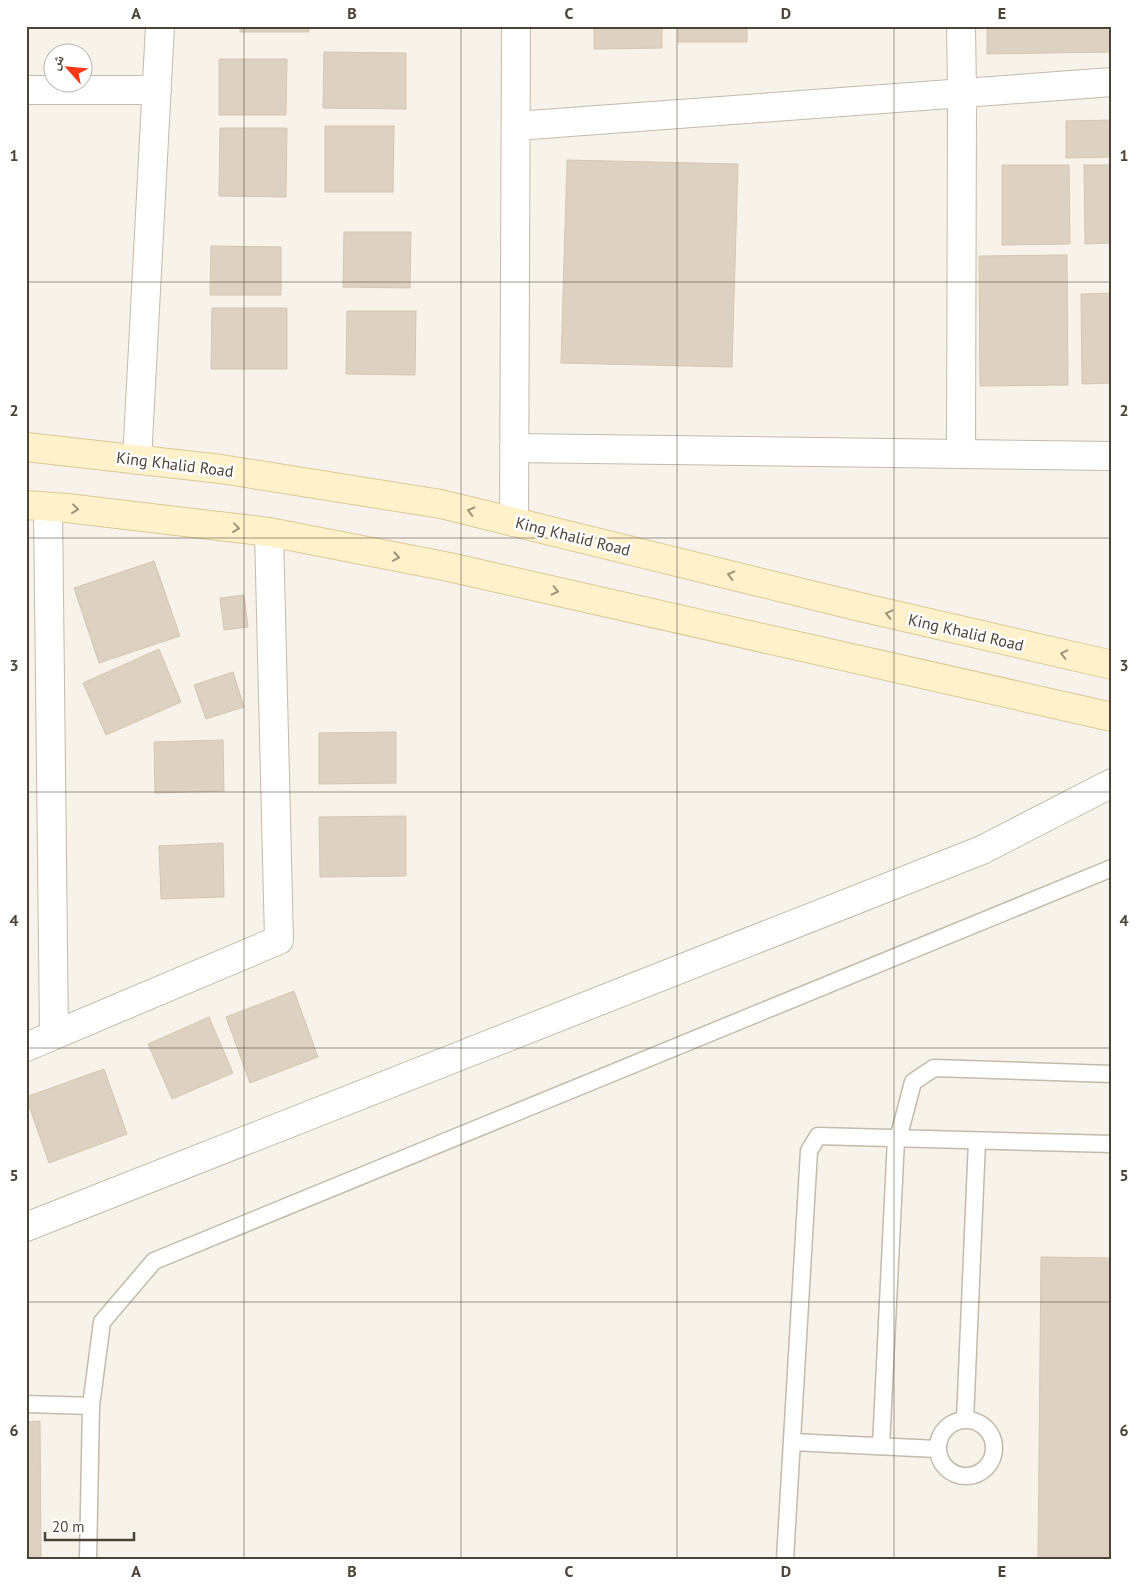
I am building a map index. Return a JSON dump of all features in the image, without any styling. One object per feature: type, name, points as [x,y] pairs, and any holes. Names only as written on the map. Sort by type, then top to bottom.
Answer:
[{"type":"main road","name":"King Khalid Road","points":[[26,447],[221,469],[441,504],[856,606],[1112,665]]},
{"type":"main road","points":[[37,506],[269,532],[449,567],[1112,717]]},
{"type":"street","points":[[137,460],[160,26]]},
{"type":"street","points":[[514,522],[516,26]]},
{"type":"street","points":[[960,454],[961,26]]},
{"type":"street","points":[[516,126],[1112,82]]},
{"type":"street","points":[[26,90],[157,90]]},
{"type":"street","points":[[514,448],[1112,456]]},
{"type":"street","points":[[37,506],[54,1035]]},
{"type":"street","points":[[26,1046],[280,940],[269,532]]},
{"type":"street","points":[[26,1226],[982,850],[1112,783]]},
{"type":"lane","points":[[88,1559],[91,1406],[102,1322],[154,1261],[1112,868]]},
{"type":"lane","points":[[881,1446],[897,1139],[913,1082],[934,1068],[1112,1074]]},
{"type":"lane","points":[[785,1559],[809,1151],[818,1136],[1112,1144]]},
{"type":"lane","points":[[966,1420],[977,1141]]},
{"type":"lane","points":[[26,1404],[91,1406]]},
{"type":"lane","points":[[966,1420],[980,1423],[990,1433],[994,1448],[991,1462],[981,1473],[966,1477],[952,1474],[942,1463],[937,1449],[941,1435],[951,1424],[966,1420]]},
{"type":"lane","points":[[792,1442],[937,1449]]},
{"type":"building","points":[[240,26],[309,26],[309,32],[240,32]]},
{"type":"building","points":[[594,26],[662,26],[662,48],[594,49]]},
{"type":"building","points":[[678,26],[747,26],[747,42],[678,42]]},
{"type":"building","points":[[987,26],[1112,26],[1112,52],[987,54]]},
{"type":"building","points":[[324,52],[406,53],[406,109],[323,108]]},
{"type":"building","points":[[219,59],[287,59],[286,115],[219,115]]},
{"type":"building","points":[[1112,120],[1112,157],[1066,158],[1066,121]]},
{"type":"building","points":[[325,126],[394,126],[393,192],[325,192]]},
{"type":"building","points":[[220,128],[287,128],[286,197],[219,196]]},
{"type":"building","points":[[27,149],[27,233],[26,233]]},
{"type":"building","points":[[567,160],[738,164],[732,367],[561,363]]},
{"type":"building","points":[[1002,165],[1069,165],[1070,244],[1002,245]]},
{"type":"building","points":[[1084,165],[1112,165],[1112,243],[1085,244]]},
{"type":"building","points":[[344,232],[411,232],[410,288],[343,287]]},
{"type":"building","points":[[211,246],[281,247],[281,295],[210,295]]},
{"type":"building","points":[[1067,255],[1068,385],[980,386],[979,256]]},
{"type":"building","points":[[1112,293],[1112,383],[1082,384],[1081,294]]},
{"type":"building","points":[[212,308],[287,308],[287,369],[211,369]]},
{"type":"building","points":[[347,311],[416,311],[415,375],[346,374]]},
{"type":"building","points":[[154,561],[180,636],[99,663],[74,588]]},
{"type":"building","points":[[244,595],[248,627],[224,630],[220,598]]},
{"type":"building","points":[[159,649],[181,702],[106,735],[83,683]]},
{"type":"building","points":[[233,672],[244,707],[206,719],[194,685]]},
{"type":"building","points":[[396,732],[396,783],[319,784],[319,733]]},
{"type":"building","points":[[223,740],[224,791],[155,793],[154,742]]},
{"type":"building","points":[[406,816],[406,876],[320,877],[319,817]]},
{"type":"building","points":[[223,843],[224,897],[161,899],[159,846]]},
{"type":"building","points":[[294,991],[318,1057],[250,1083],[226,1017]]},
{"type":"building","points":[[209,1017],[233,1073],[172,1099],[148,1044]]},
{"type":"building","points":[[104,1069],[127,1134],[49,1163],[26,1097]]},
{"type":"building","points":[[1041,1257],[1112,1258],[1112,1559],[1038,1559]]},
{"type":"building","points":[[40,1421],[41,1559],[26,1559],[26,1422]]}]
